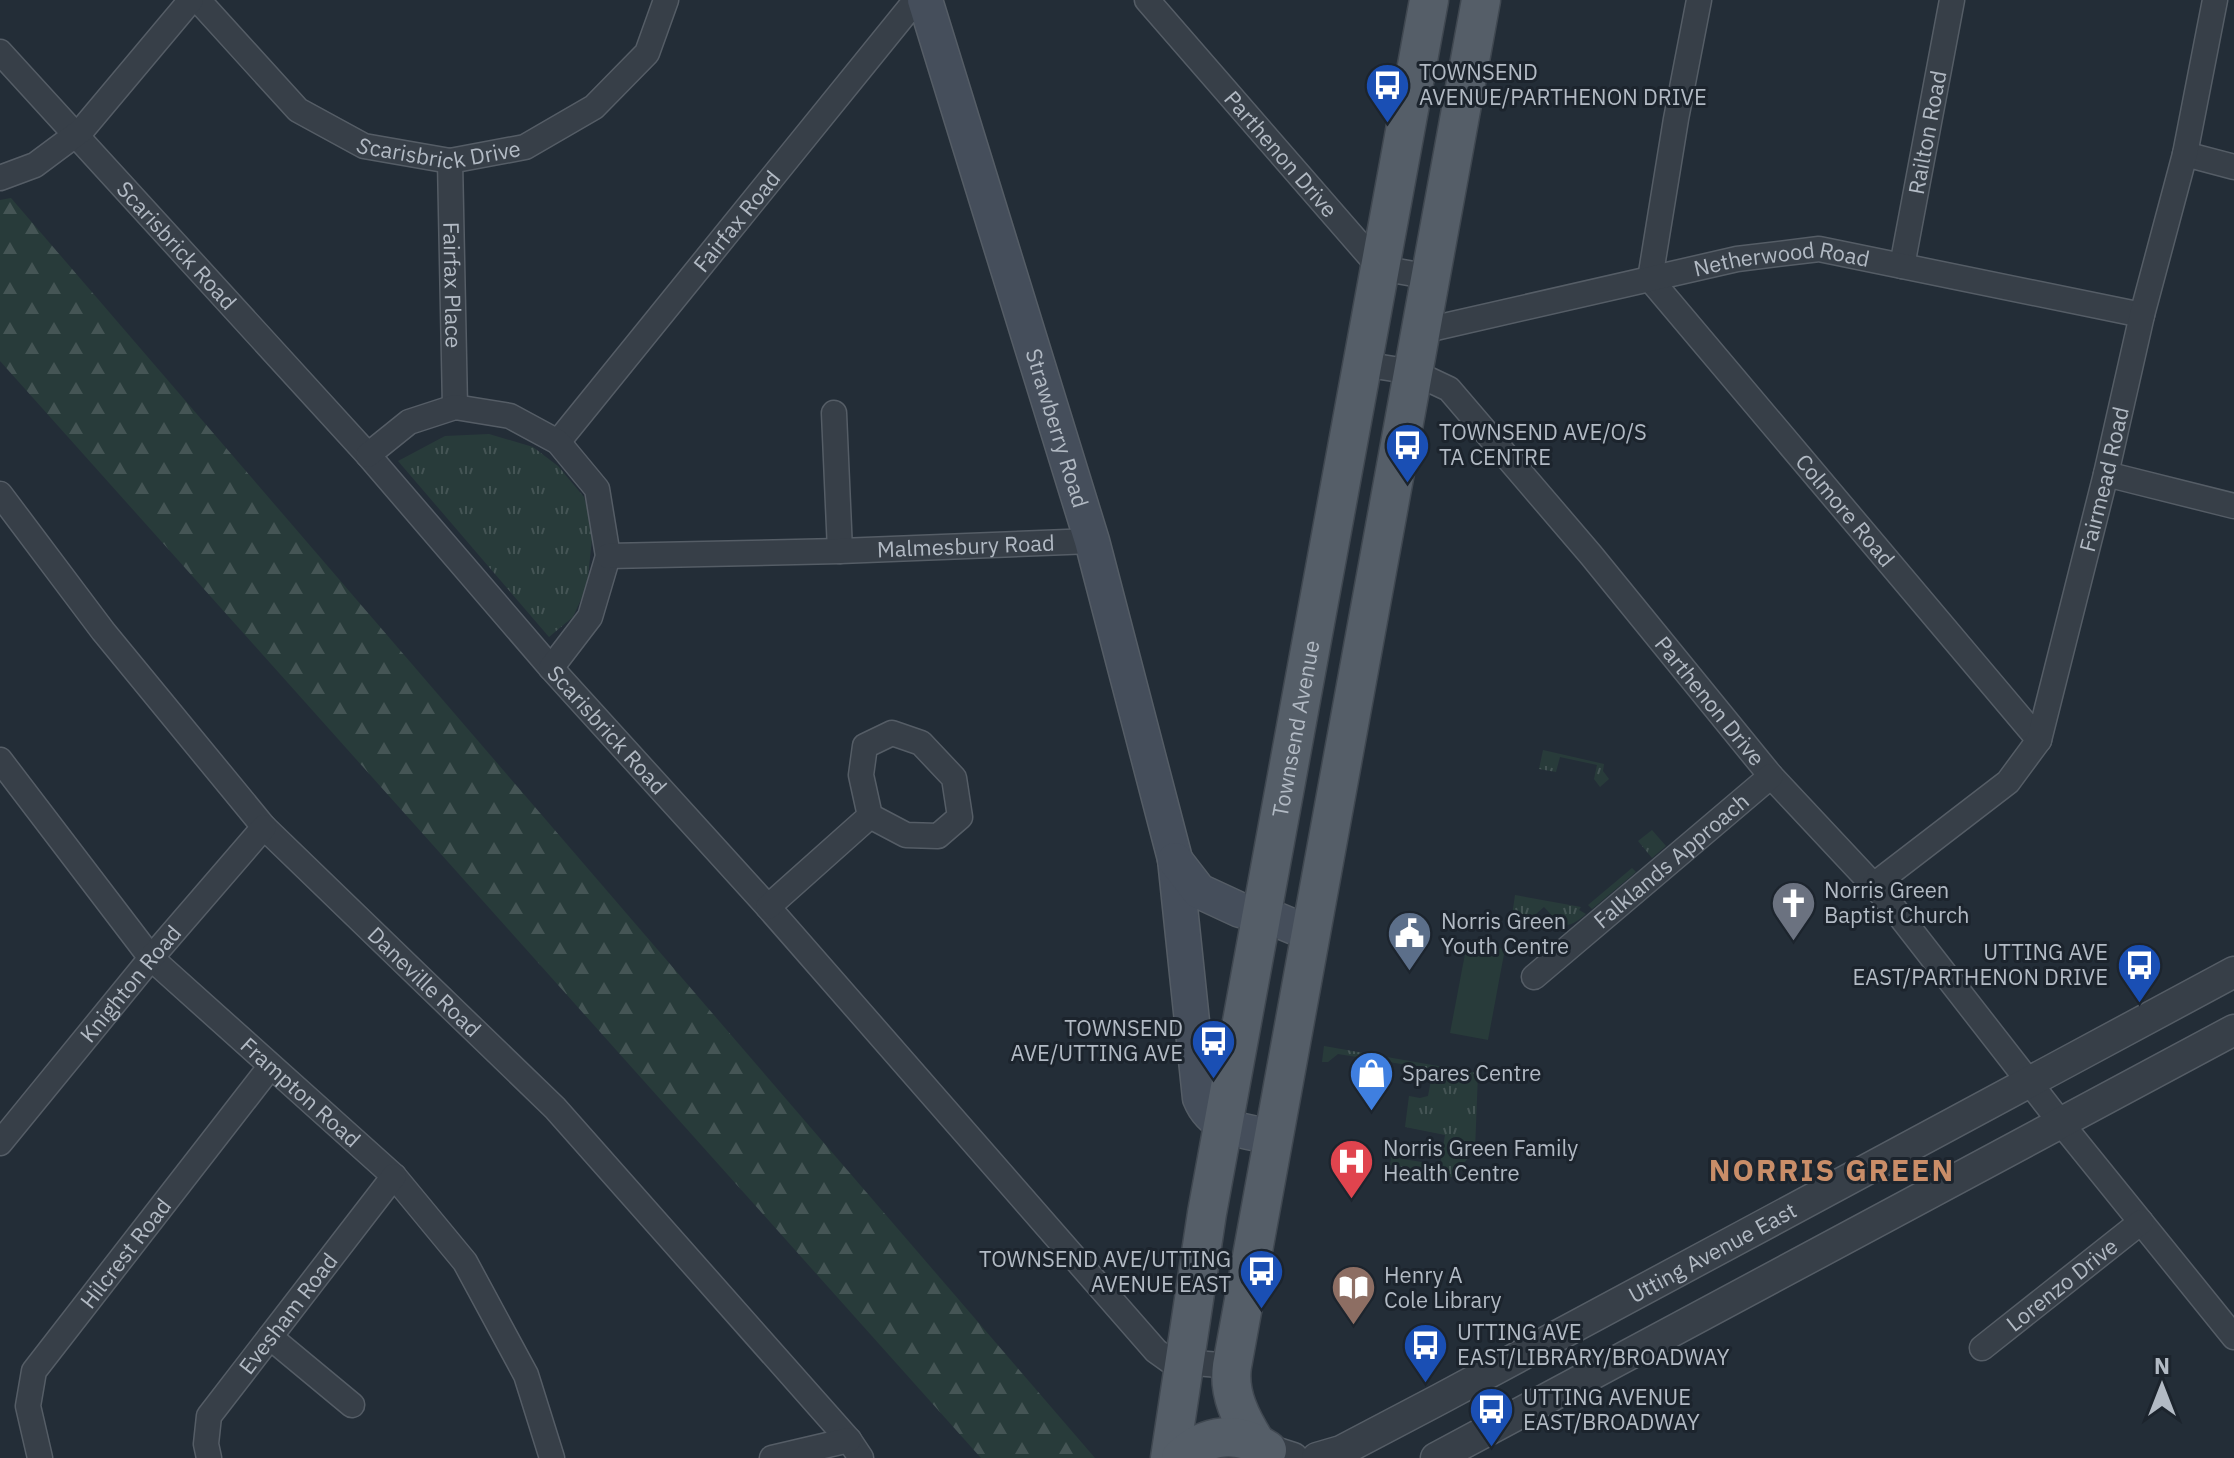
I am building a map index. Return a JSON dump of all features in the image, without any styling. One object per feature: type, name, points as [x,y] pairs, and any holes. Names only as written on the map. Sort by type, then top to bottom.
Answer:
[{"type":"main road","name":"Strawberry Road","points":[[925,0],[1092,541],[1175,859],[1200,1098],[1205,1111],[1224,1126]]},
{"type":"main road","name":"Townsend Avenue","points":[[1170,1458],[1207,1213],[1429,0]]},
{"type":"main road","points":[[1272,1452],[1236,1405],[1232,1390],[1232,1366],[1481,0]]},
{"type":"main road","name":"Strawberry Road","points":[[1175,859],[1199,891],[1240,910],[1263,914],[1311,934]]},
{"type":"main road","points":[[1224,1126],[1274,1137]]},
{"type":"main road","points":[[1181,1458],[1196,1445],[1214,1438],[1233,1436],[1272,1452]]},
{"type":"street","points":[[0,178],[35,165],[75,136],[191,0]]},
{"type":"street","name":"Scarisbrick Drive","points":[[198,0],[298,110],[364,146],[450,161],[525,147],[594,107],[647,53],[666,0]]},
{"type":"street","name":"Fairfax Road","points":[[558,442],[916,0]]},
{"type":"street","name":"Parthenon Drive","points":[[1147,0],[1380,268]]},
{"type":"street","points":[[1650,279],[1699,0]]},
{"type":"street","name":"Railton Road","points":[[1902,266],[1952,0]]},
{"type":"street","name":"Fairmead Road","points":[[1874,885],[2008,782],[2039,740],[2106,474],[2142,315],[2185,154],[2215,0]]},
{"type":"street","name":"Scarisbrick Road","points":[[0,52],[368,455],[551,668],[768,907],[1156,1351],[1170,1361],[1232,1366]]},
{"type":"street","points":[[2185,154],[2234,167]]},
{"type":"street","name":"Fairfax Place","points":[[450,161],[455,407]]},
{"type":"street","name":"Netherwood Road","points":[[1422,331],[1737,259],[1819,249],[2142,315]]},
{"type":"street","points":[[1380,268],[1431,277]]},
{"type":"street","name":"Colmore Road","points":[[1650,279],[2039,740]]},
{"type":"street","name":"Parthenon Drive","points":[[1362,364],[1413,372],[1449,389],[1591,555],[1771,776],[1874,885],[2031,1082]]},
{"type":"street","points":[[368,455],[409,422],[455,407],[510,416],[558,442],[597,489],[608,556],[590,617],[551,668]]},
{"type":"street","points":[[834,413],[840,551]]},
{"type":"street","points":[[2106,474],[2234,506]]},
{"type":"street","name":"Daneville Road","points":[[0,494],[103,631],[264,827],[555,1108],[855,1449]]},
{"type":"street","name":"Malmesbury Road","points":[[608,556],[1092,541]]},
{"type":"street","points":[[892,733],[921,743],[954,778],[960,817],[938,836],[906,835],[870,816],[861,775],[865,746],[892,733]]},
{"type":"street","name":"Frampton Road","points":[[0,760],[151,958],[394,1176],[465,1262],[526,1375],[552,1458]]},
{"type":"street","name":"Falklands Approach","points":[[1534,977],[1771,776]]},
{"type":"street","points":[[768,907],[870,816]]},
{"type":"street","name":"Knighton Road","points":[[3,1134],[264,827]]},
{"type":"street","name":"Utting Avenue East","points":[[1317,1458],[1341,1451],[1440,1399],[2234,972]]},
{"type":"street","points":[[1436,1458],[2234,1030]]},
{"type":"street","name":"Hilcrest Road","points":[[40,1458],[28,1406],[34,1371],[270,1067]]},
{"type":"street","points":[[2031,1082],[2141,1222],[2232,1329]]},
{"type":"street","name":"Evesham Road","points":[[209,1458],[206,1444],[209,1416],[394,1176]]},
{"type":"street","name":"Lorenzo Drive","points":[[1982,1348],[2141,1222]]},
{"type":"street","points":[[270,1337],[352,1405]]},
{"type":"street","points":[[772,1458],[855,1449]]},
{"type":"green space","points":[[11,198],[1095,1458],[981,1458],[0,361],[0,200]]},
{"type":"green space","points":[[489,434],[533,447],[558,466],[584,497],[593,530],[587,586],[573,617],[549,637],[398,461],[445,436]]},
{"type":"green space","points":[[1543,750],[1604,764],[1603,771],[1609,779],[1600,787],[1594,779],[1597,765],[1560,757],[1556,772],[1539,769]]},
{"type":"green space","points":[[1652,830],[1666,846],[1652,858],[1638,841]]},
{"type":"green space","points":[[1632,868],[1636,872],[1592,909],[1588,905]]},
{"type":"green space","points":[[1515,895],[1581,907],[1579,910],[1586,914],[1568,925],[1544,907],[1521,927],[1512,916]]},
{"type":"green space","points":[[1467,943],[1505,949],[1488,1040],[1450,1033]]},
{"type":"green space","points":[[1324,1046],[1478,1073],[1475,1150],[1452,1177],[1390,1165],[1391,1157],[1440,1165],[1445,1135],[1405,1127],[1409,1096],[1428,1096],[1433,1069],[1338,1054],[1328,1062],[1322,1062]]},
{"type":"place","name":"TOWNSEND AVENUE/PARTHENON DRIVE","points":[[1388,124]]},
{"type":"place","name":"TOWNSEND AVE/O/S TA CENTRE","points":[[1408,484]]},
{"type":"place","name":"Norris Green Baptist Church","points":[[1793,942]]},
{"type":"place","name":"Norris Green Youth Centre","points":[[1410,973]]},
{"type":"place","name":"UTTING AVE EAST/PARTHENON DRIVE","points":[[2139,1004]]},
{"type":"place","name":"TOWNSEND AVE/UTTING AVE","points":[[1214,1080]]},
{"type":"place","name":"Spares Centre","points":[[1371,1112]]},
{"type":"place","name":"Norris Green Family Health Centre","points":[[1352,1200]]},
{"type":"place","name":"TOWNSEND AVE/UTTING AVENUE EAST","points":[[1262,1311]]},
{"type":"place","name":"Henry A Cole Library","points":[[1353,1327]]},
{"type":"place","name":"UTTING AVE EAST/LIBRARY/BROADWAY","points":[[1426,1384]]},
{"type":"place","name":"UTTING AVENUE EAST/BROADWAY","points":[[1492,1449]]},
{"type":"district","name":"NORRIS GREEN","points":[[1832,1171]]}]
